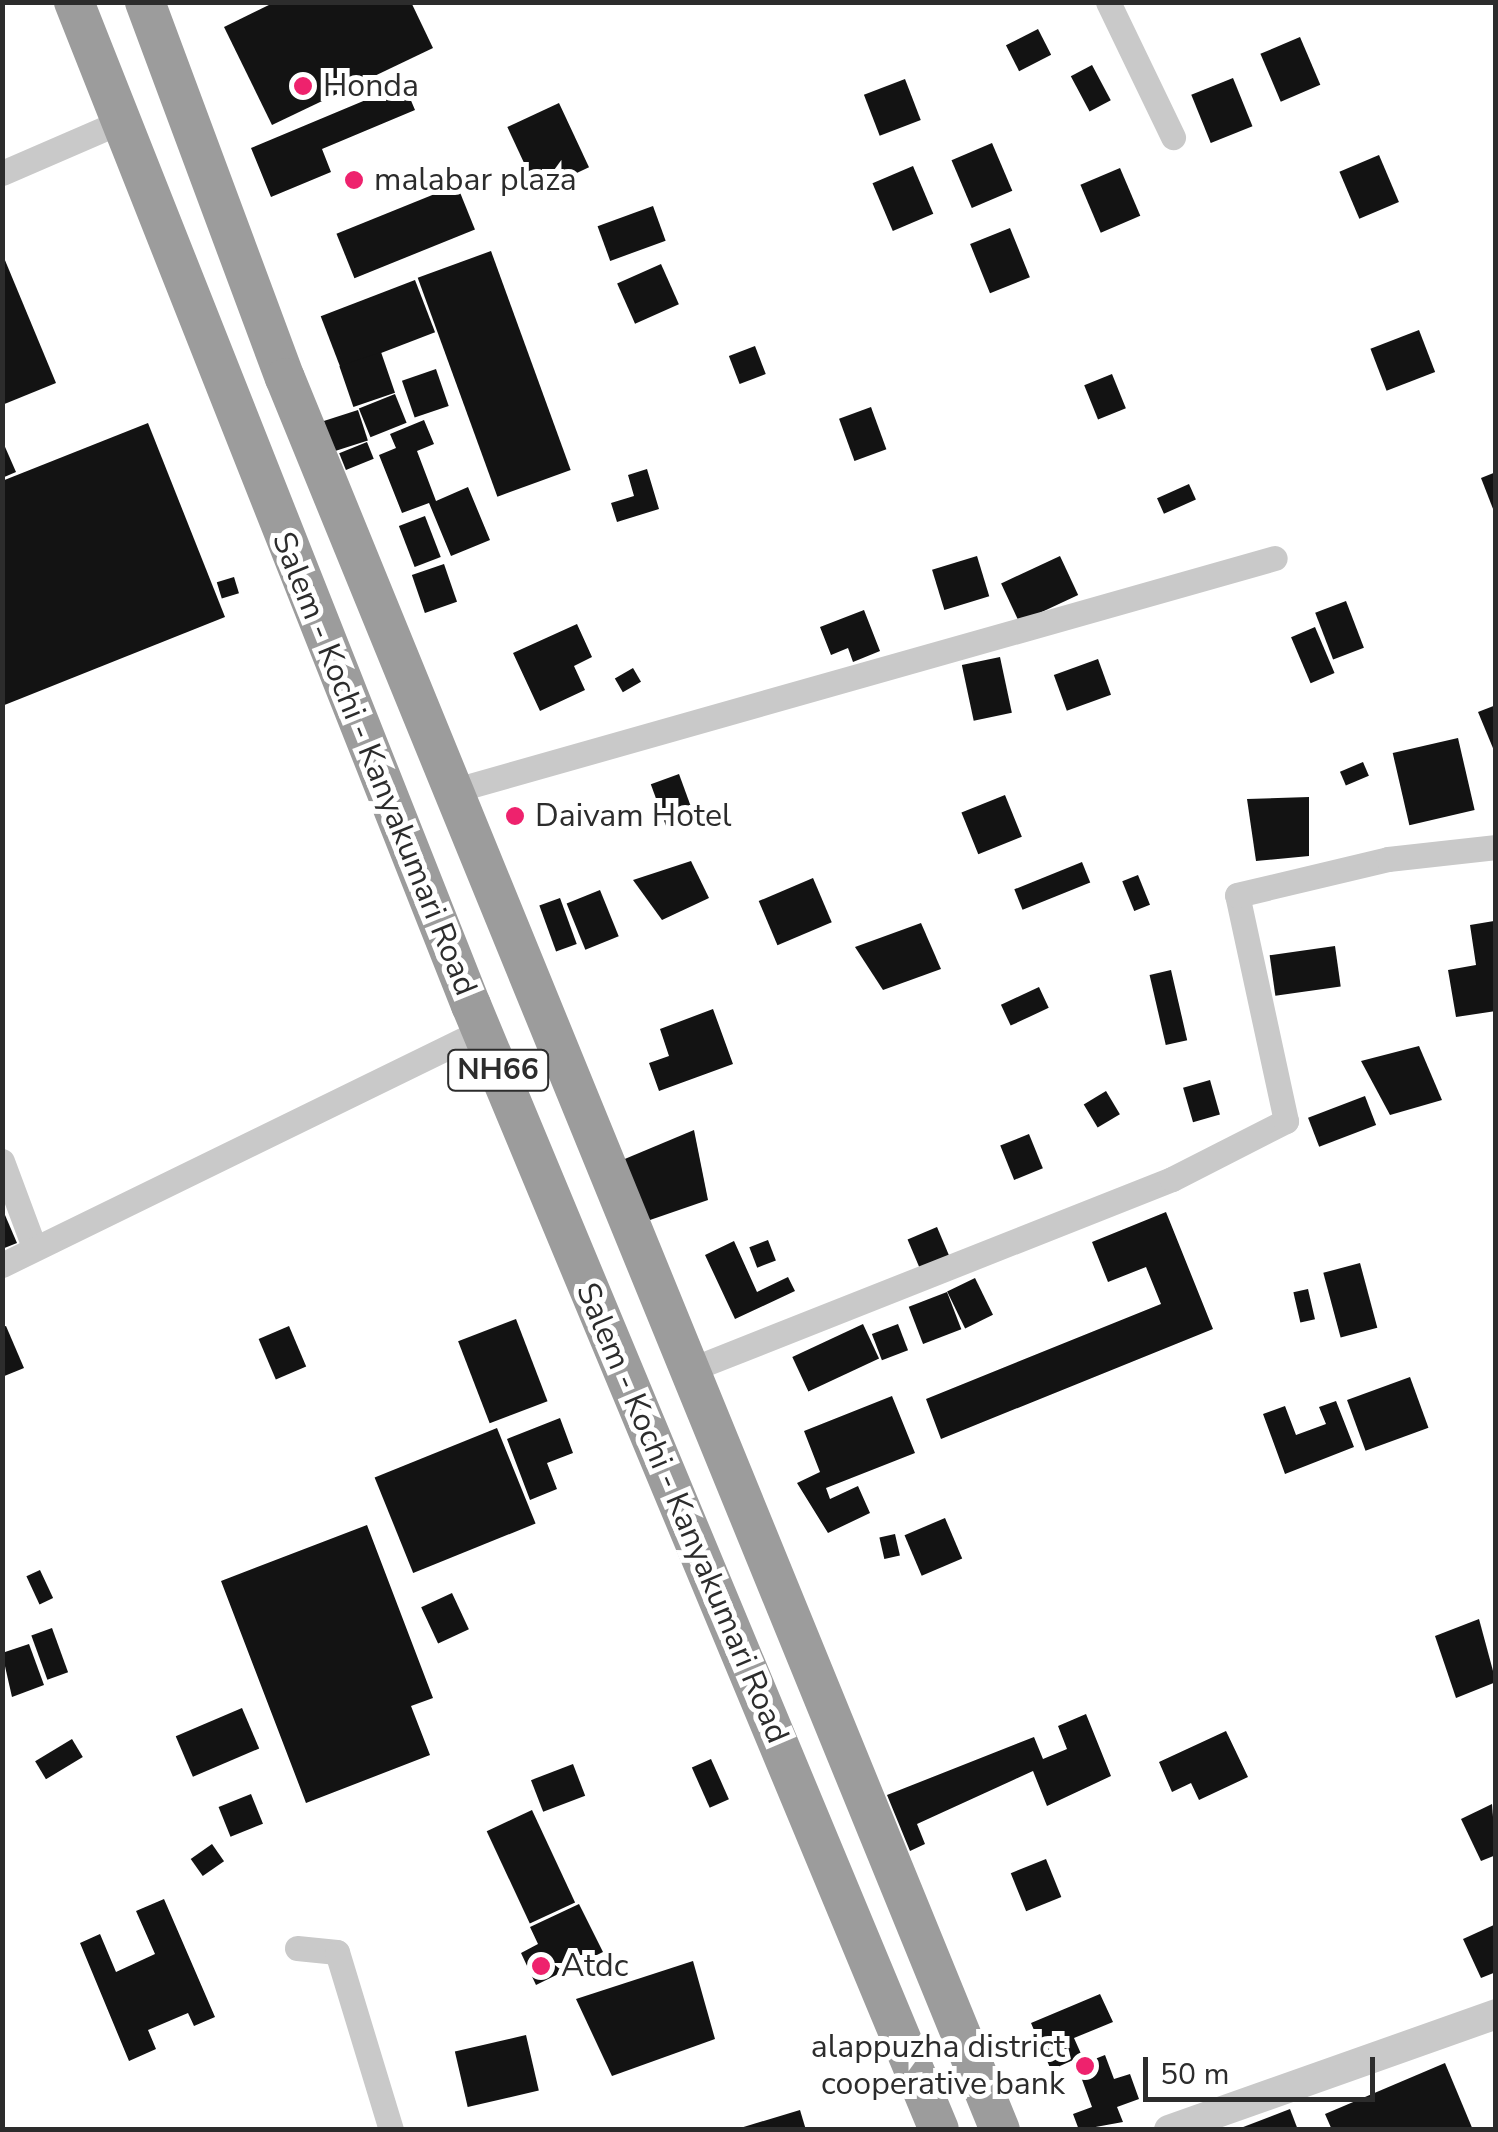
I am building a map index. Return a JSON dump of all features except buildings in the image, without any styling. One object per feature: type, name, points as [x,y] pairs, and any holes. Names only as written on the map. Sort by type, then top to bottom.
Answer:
[{"type":"highway","name":"Salem - Kochi - Kanyakumari Road","points":[[74,2],[482,1031],[939,2130]]},
{"type":"highway","name":"Salem - Kochi - Kanyakumari Road","points":[[145,2],[452,791],[1000,2130]]},
{"type":"street","points":[[1108,2],[1172,137]]},
{"type":"street","points":[[2,173],[120,122]]},
{"type":"street","points":[[452,791],[1275,558]]},
{"type":"street","points":[[687,1371],[1172,1179],[1286,1121],[1237,895],[1388,859],[1496,847]]},
{"type":"street","points":[[2,1265],[482,1031]]},
{"type":"street","points":[[2,1161],[34,1247]]},
{"type":"street","points":[[296,1948],[338,1952],[391,2130]]},
{"type":"street","points":[[1169,2130],[1496,2014]]},
{"type":"place","name":"Honda","points":[[303,86]]},
{"type":"place","name":"malabar plaza","points":[[354,180]]},
{"type":"place","name":"Daivam Hotel","points":[[515,816]]},
{"type":"place","name":"Atdc","points":[[541,1966]]},
{"type":"place","name":"alappuzha district cooperative bank","points":[[1085,2066]]}]
